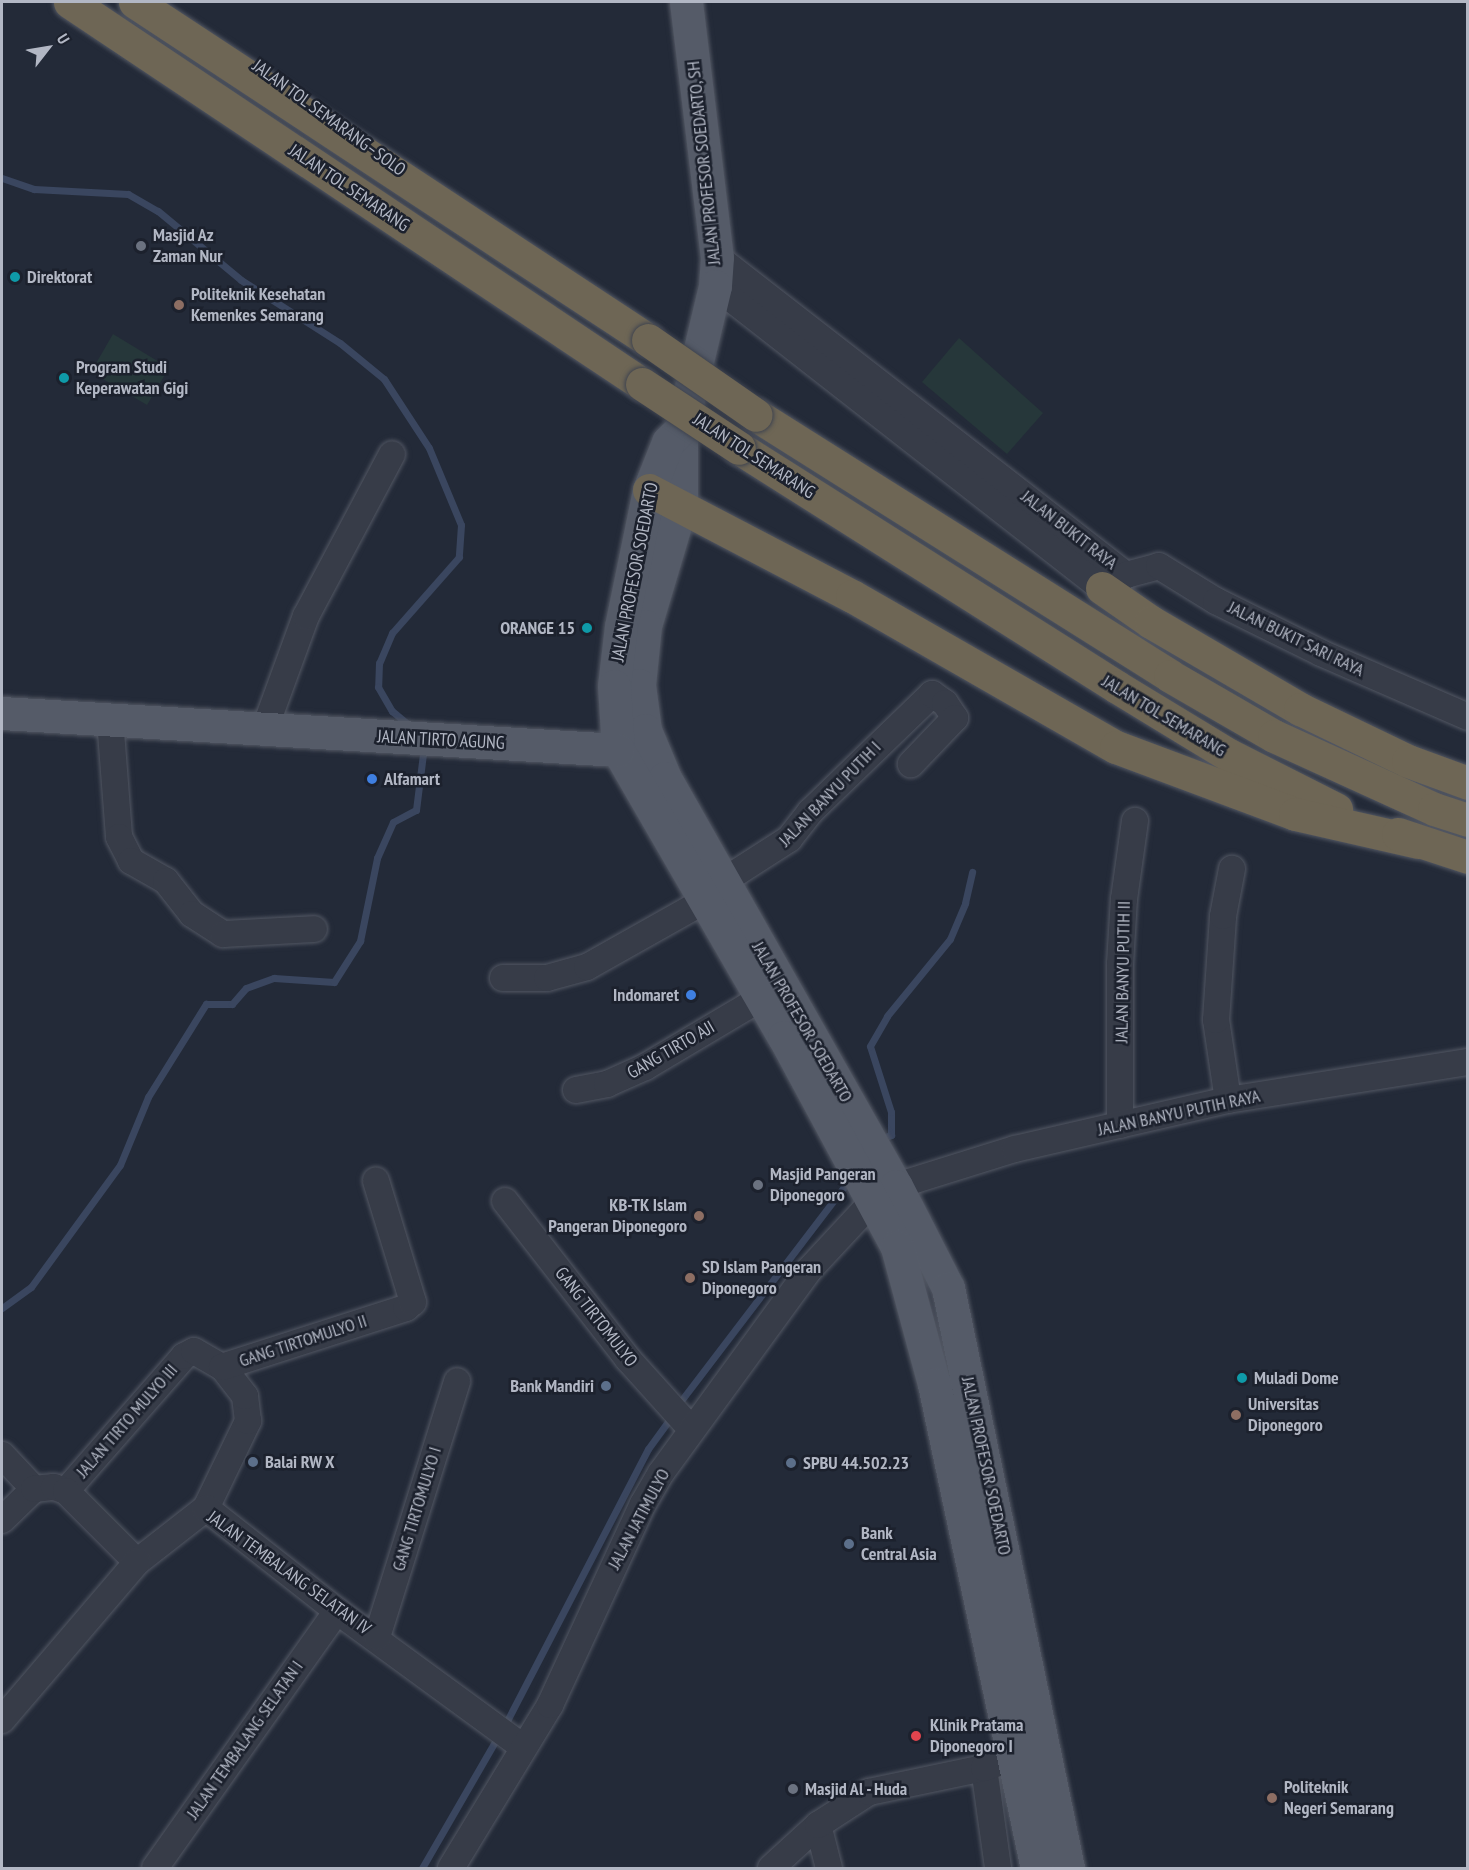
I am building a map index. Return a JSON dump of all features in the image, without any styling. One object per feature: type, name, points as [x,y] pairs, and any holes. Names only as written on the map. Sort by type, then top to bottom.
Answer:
[{"type":"highway","name":"JALAN TOL SEMARANG","points":[[70,2],[739,448],[1229,755],[1340,811],[1418,842],[1467,857]]},
{"type":"highway","name":"JALAN TOL SEMARANG","points":[[135,2],[490,234],[756,415],[1170,676],[1254,724],[1434,809],[1467,820]]},
{"type":"highway","name":"JALAN TOL SEMARANG–SOLO","points":[[169,2],[490,234]]},
{"type":"highway","points":[[649,490],[852,596],[1116,747],[1295,814],[1418,842]]},
{"type":"highway","points":[[1114,581],[1161,628],[1300,709],[1408,761],[1467,783]]},
{"type":"main road","name":"JALAN PROFESOR SOEDARTO, SH","points":[[681,429],[716,272],[686,2]]},
{"type":"main road","name":"JALAN PROFESOR SOEDARTO","points":[[681,429],[668,442],[649,490],[621,626],[614,686],[618,750],[713,891],[872,1170],[905,1268],[934,1384],[998,1763],[1037,1869]]},
{"type":"main road","name":"JALAN PROFESOR SOEDARTO","points":[[681,429],[681,505],[645,626],[639,685],[645,730],[761,998],[948,1288],[1068,1869]]},
{"type":"main road","name":"JALAN TIRTO AGUNG","points":[[2,713],[618,750]]},
{"type":"street","name":"JALAN BUKIT RAYA","points":[[716,272],[1114,581]]},
{"type":"street","points":[[265,728],[306,616],[392,454]]},
{"type":"street","name":"JALAN BUKIT SARI RAYA","points":[[1114,581],[1160,566],[1216,601],[1321,653],[1467,717]]},
{"type":"street","name":"JALAN BANYU PUTIH I","points":[[503,978],[547,978],[587,968],[713,891],[789,839],[928,694],[945,703],[955,718],[911,764]]},
{"type":"street","points":[[111,719],[119,837],[131,861],[166,881],[192,914],[222,934],[314,929]]},
{"type":"street","name":"JALAN BANYU PUTIH II","points":[[1120,1125],[1120,964],[1124,899],[1135,821]]},
{"type":"street","points":[[1228,1100],[1216,1020],[1223,916],[1232,868]]},
{"type":"street","name":"GANG TIRTO AJI","points":[[576,1090],[634,1072],[761,998]]},
{"type":"street","name":"JALAN BANYU PUTIH RAYA","points":[[872,1170],[1016,1149],[1228,1100],[1467,1062]]},
{"type":"street","name":"JALAN JATIMULYO","points":[[451,1869],[519,1744],[550,1705],[682,1420],[809,1270],[872,1170]]},
{"type":"street","name":"GANG TIRTOMULYO II","points":[[206,1508],[248,1420],[245,1396],[222,1366],[406,1308],[413,1302],[376,1181]]},
{"type":"street","name":"GANG TIRTOMULYO","points":[[505,1201],[682,1420]]},
{"type":"street","name":"JALAN TIRTO MULYO III","points":[[66,1491],[184,1356],[194,1351],[222,1366]]},
{"type":"street","name":"GANG TIRTOMULYO I","points":[[377,1637],[457,1381]]},
{"type":"street","points":[[2,1455],[34,1489]]},
{"type":"street","points":[[2,1520],[34,1489],[54,1487],[66,1491],[137,1562]]},
{"type":"street","name":"JALAN TEMBALANG SELATAN IV","points":[[2,1720],[137,1562],[206,1508],[337,1611],[377,1637],[519,1744]]},
{"type":"street","name":"JALAN TEMBALANG SELATAN I","points":[[155,1869],[337,1611]]},
{"type":"street","points":[[771,1869],[818,1825],[869,1792],[998,1763],[1044,1746]]},
{"type":"street","points":[[998,1763],[998,1869]]},
{"type":"street","points":[[818,1825],[829,1869]]},
{"type":"shaded area","points":[[113,334],[169,368],[147,405],[91,372]]},
{"type":"shaded area","points":[[959,338],[1043,413],[1007,454],[922,382]]},
{"type":"waterway","points":[[2,178],[34,189],[128,194],[158,211],[241,280],[340,343],[384,379],[429,448],[461,525],[459,557],[392,633],[379,663],[378,687],[392,711],[410,726]]},
{"type":"waterway","points":[[2,1308],[31,1287],[120,1165],[148,1097],[206,1004],[232,1004],[246,988],[274,978],[334,982],[360,941],[377,858],[393,822],[416,810],[423,754],[420,746]]},
{"type":"waterway","points":[[880,1139],[891,1135],[891,1112],[870,1046],[887,1016],[950,939],[965,903],[972,872]]},
{"type":"waterway","points":[[677,1406],[850,1179]]},
{"type":"waterway","points":[[422,1868],[508,1719],[648,1449],[672,1416]]},
{"type":"place","name":"Masjid Az Zaman Nur","points":[[141,246]]},
{"type":"place","name":"Direktorat","points":[[15,277]]},
{"type":"place","name":"Politeknik Kesehatan Kemenkes Semarang","points":[[179,305]]},
{"type":"place","name":"Program Studi Keperawatan Gigi","points":[[64,378]]},
{"type":"place","name":"ORANGE 15","points":[[587,628]]},
{"type":"place","name":"Alfamart","points":[[372,779]]},
{"type":"place","name":"Indomaret","points":[[691,995]]},
{"type":"place","name":"Masjid Pangeran Diponegoro","points":[[758,1185]]},
{"type":"place","name":"KB-TK Islam Pangeran Diponegoro","points":[[699,1216]]},
{"type":"place","name":"SD Islam Pangeran Diponegoro","points":[[690,1278]]},
{"type":"place","name":"Muladi Dome","points":[[1242,1378]]},
{"type":"place","name":"Bank Mandiri","points":[[606,1386]]},
{"type":"place","name":"Universitas Diponegoro","points":[[1236,1415]]},
{"type":"place","name":"Balai RW X","points":[[253,1462]]},
{"type":"place","name":"SPBU 44.502.23","points":[[791,1463]]},
{"type":"place","name":"Bank Central Asia","points":[[849,1544]]},
{"type":"place","name":"Klinik Pratama Diponegoro I","points":[[916,1736]]},
{"type":"place","name":"Masjid Al - Huda","points":[[793,1789]]},
{"type":"place","name":"Politeknik Negeri Semarang","points":[[1272,1798]]}]
